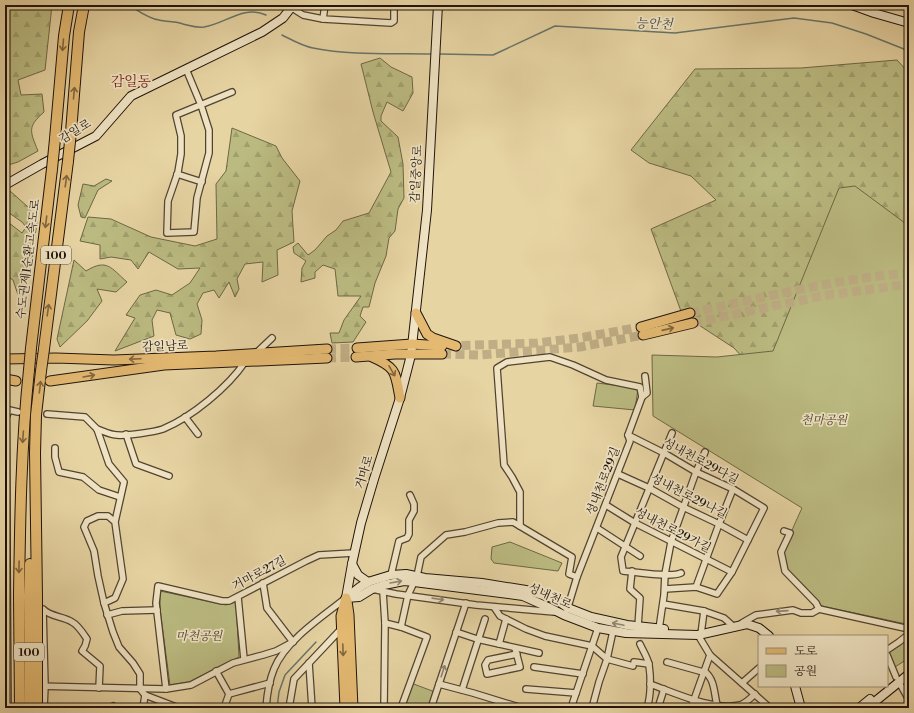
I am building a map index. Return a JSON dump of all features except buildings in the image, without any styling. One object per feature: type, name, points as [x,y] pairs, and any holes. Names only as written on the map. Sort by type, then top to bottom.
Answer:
[{"type":"highway","name":"수도권제1순환고속도로","points":[[30,708],[28,596],[21,470],[31,348],[52,169],[64,36],[69,6]]},
{"type":"highway","name":"수도권제1순환고속도로","points":[[20,708],[28,596],[36,414],[68,161],[79,32],[84,8]]},
{"type":"highway","name":"수도권제1순환고속도로","points":[[28,596],[42,708]]},
{"type":"main road","points":[[416,313],[427,334],[433,338],[456,346]]},
{"type":"main road","points":[[690,313],[642,331],[692,323]]},
{"type":"main road","points":[[370,356],[411,354],[442,350],[412,344],[356,352],[370,356],[391,367],[394,372],[400,398]]},
{"type":"main road","name":"감일남로","points":[[5,359],[56,358],[114,360],[255,354],[327,354],[245,362],[164,364],[50,381]]},
{"type":"main road","points":[[5,379],[16,381]]},
{"type":"main road","name":"거마로","points":[[345,708],[342,616],[346,598]]},
{"type":"main road","name":"거마로","points":[[346,598],[349,615],[353,708]]},
{"type":"street","points":[[323,19],[325,5]]},
{"type":"street","points":[[292,6],[303,15],[323,19],[391,23],[394,20],[394,5]]},
{"type":"street","name":"감일중앙로","points":[[411,354],[427,210],[438,5]]},
{"type":"street","points":[[852,5],[874,14],[909,23]]},
{"type":"street","name":"감일로","points":[[5,185],[96,136],[131,96],[270,28],[283,18],[292,6]]},
{"type":"street","points":[[186,69],[201,105],[209,130],[209,153],[197,198],[194,232],[167,233],[168,201],[177,174],[181,154],[181,136],[176,115],[201,105],[232,92]]},
{"type":"street","points":[[177,174],[202,182]]},
{"type":"street","points":[[255,354],[272,338]]},
{"type":"street","name":"거마로","points":[[346,598],[354,553],[374,479],[400,398],[411,354]]},
{"type":"street","points":[[520,526],[520,492],[504,466],[497,368],[506,362],[550,357],[573,365],[606,380],[640,387],[642,397]]},
{"type":"street","points":[[97,429],[117,435],[162,429],[185,417],[217,393],[238,372],[245,362]]},
{"type":"street","name":"성내천로29길","points":[[563,612],[630,441],[628,435],[642,397],[647,392],[645,376]]},
{"type":"street","points":[[8,708],[6,417],[7,410],[18,412]]},
{"type":"street","points":[[47,414],[85,417],[97,429],[109,464],[124,482],[115,522],[123,579],[115,598],[104,602]]},
{"type":"street","points":[[185,417],[198,434]]},
{"type":"street","points":[[672,433],[621,557],[623,571],[679,575],[681,573]]},
{"type":"street","points":[[126,434],[136,464],[169,476]]},
{"type":"street","name":"성내천로29다길","points":[[628,435],[664,453],[696,472],[733,489],[764,508],[748,540]]},
{"type":"street","points":[[55,448],[55,457],[59,472],[83,477],[100,490],[120,496]]},
{"type":"street","points":[[660,629],[665,589],[665,574],[670,542],[705,452]]},
{"type":"street","name":"성내천로29나길","points":[[618,474],[649,488],[748,540]]},
{"type":"street","points":[[696,587],[733,489]]},
{"type":"street","points":[[391,574],[399,541],[407,538],[409,534],[409,520],[414,511],[414,504],[410,495]]},
{"type":"street","name":"성내천로29가길","points":[[606,505],[670,542],[732,572]]},
{"type":"street","points":[[115,522],[108,516],[98,516],[87,521],[84,527],[94,551],[104,602],[113,632],[119,647],[133,663],[140,674],[140,689],[144,695],[179,708]]},
{"type":"street","points":[[401,627],[408,595],[415,579],[421,557],[446,535],[465,532],[498,523],[513,522],[572,557],[569,574],[577,577]]},
{"type":"street","name":"성내천로29길","points":[[596,528],[625,545],[640,556]]},
{"type":"street","points":[[784,531],[790,533],[781,552],[785,571],[819,608],[909,629]]},
{"type":"street","points":[[665,589],[696,587],[717,594],[732,572],[748,540]]},
{"type":"street","name":"거마로27길","points":[[166,689],[156,603],[158,586],[222,601],[229,601],[306,561],[319,556],[354,553]]},
{"type":"street","points":[[352,564],[358,575],[370,586],[383,592],[494,607],[563,612]]},
{"type":"street","points":[[632,571],[630,589],[640,598],[638,626]]},
{"type":"street","name":"성내천로","points":[[370,586],[391,574],[406,574],[415,579],[515,594],[532,599],[598,628],[613,631],[626,633],[700,634],[747,624],[759,628],[768,635]]},
{"type":"street","name":"성내천로","points":[[266,708],[274,668],[293,642],[307,628],[360,587],[415,579],[482,583],[526,590],[555,599],[563,612],[627,625],[685,630],[700,634]]},
{"type":"street","points":[[7,686],[166,689],[191,685],[233,662],[276,651],[293,642],[267,608],[263,583]]},
{"type":"street","points":[[383,592],[385,623],[384,708]]},
{"type":"street","points":[[238,597],[244,659]]},
{"type":"street","points":[[431,708],[466,603]]},
{"type":"street","name":"성내천로","points":[[663,604],[704,611],[724,618],[736,626]]},
{"type":"street","points":[[494,607],[500,616],[526,629],[545,636],[592,646],[607,659],[634,664],[649,664]]},
{"type":"street","points":[[736,626],[756,615],[776,611],[792,610],[812,614],[819,608]]},
{"type":"street","points":[[65,708],[42,708],[45,686],[43,609],[46,613],[73,622],[87,639],[82,651],[100,666],[99,688]]},
{"type":"street","points":[[107,614],[122,611],[157,610]]},
{"type":"street","points":[[704,611],[700,634],[710,655],[770,708]]},
{"type":"street","points":[[462,690],[477,639],[485,619]]},
{"type":"street","points":[[499,644],[506,619]]},
{"type":"street","points":[[385,623],[427,636],[401,708]]},
{"type":"street","points":[[289,708],[294,678],[342,628]]},
{"type":"street","points":[[571,708],[598,628]]},
{"type":"street","points":[[592,708],[607,659],[613,631]]},
{"type":"street","points":[[456,632],[499,644],[516,651],[539,653]]},
{"type":"street","points":[[888,649],[909,634]]},
{"type":"street","points":[[640,644],[649,664],[650,684],[649,702],[647,708]]},
{"type":"street","points":[[516,651],[520,667],[488,674],[485,664],[488,660],[516,651]]},
{"type":"street","points":[[691,708],[710,655]]},
{"type":"street","points":[[888,657],[897,679],[909,700]]},
{"type":"street","points":[[667,662],[709,674],[712,680],[717,705]]},
{"type":"street","points":[[309,664],[312,708]]},
{"type":"street","points":[[534,667],[583,674]]},
{"type":"street","points":[[867,708],[909,668]]},
{"type":"street","points":[[742,683],[758,669]]},
{"type":"street","points":[[216,672],[229,694]]},
{"type":"street","points":[[888,684],[909,674]]},
{"type":"street","points":[[229,694],[270,683]]},
{"type":"street","points":[[438,684],[462,690],[509,706],[522,708]]},
{"type":"street","points":[[650,684],[723,707],[741,705],[755,694]]},
{"type":"street","points":[[795,687],[802,708]]},
{"type":"street","points":[[859,708],[884,687]]},
{"type":"street","points":[[526,689],[576,693]]},
{"type":"street","points":[[658,708],[664,689]]},
{"type":"street","points":[[224,708],[229,694]]},
{"type":"street","points":[[143,708],[144,695]]},
{"type":"street","points":[[109,708],[113,706],[114,708]]},
{"type":"green space","points":[[5,5],[52,5],[45,70],[18,80],[21,95],[42,94],[44,112],[35,122],[32,130],[33,139],[38,151],[18,162],[5,166]]},
{"type":"green space","points":[[380,58],[391,67],[412,77],[413,93],[403,111],[387,102],[381,116],[381,121],[398,137],[403,164],[404,198],[398,209],[395,231],[389,238],[386,256],[375,283],[369,307],[363,307],[360,316],[366,322],[353,342],[332,343],[330,333],[339,333],[344,320],[361,296],[338,296],[335,269],[323,265],[315,272],[315,278],[301,282],[302,268],[306,261],[294,253],[293,247],[298,243],[308,255],[315,250],[327,236],[336,230],[343,221],[369,213],[391,172],[373,112],[361,64]]},
{"type":"green space","points":[[897,60],[909,73],[909,602],[791,410],[734,348],[682,314],[651,229],[716,200],[691,176],[649,163],[631,150],[695,69],[801,68]]},
{"type":"green space","points":[[232,128],[276,146],[282,158],[300,181],[292,211],[294,242],[277,250],[278,275],[262,282],[263,262],[245,264],[237,279],[239,289],[235,297],[229,282],[219,298],[214,290],[203,293],[197,304],[202,320],[201,334],[190,339],[176,335],[170,313],[157,310],[152,320],[154,336],[115,351],[135,318],[126,315],[140,295],[156,290],[172,295],[190,283],[200,268],[178,269],[149,252],[138,269],[131,260],[111,257],[100,259],[100,245],[80,241],[88,217],[111,219],[151,237],[195,246],[217,239],[216,184],[226,171]]},
{"type":"green space","points":[[106,179],[112,181],[98,190],[85,218],[81,217],[78,205],[83,184],[94,186]]},
{"type":"green space","name":"천마공원","points":[[855,186],[909,226],[909,623],[906,624],[822,606],[816,602],[796,582],[786,567],[784,559],[784,552],[802,508],[653,416],[652,355],[717,357],[773,351],[839,188]]},
{"type":"green space","points":[[10,191],[28,207],[37,222],[30,272],[20,276],[24,290],[18,295],[13,280],[5,275],[5,227],[9,223],[22,233],[26,227],[22,222],[5,210],[5,193]]},
{"type":"green space","points":[[74,260],[86,271],[99,265],[108,266],[127,282],[116,292],[97,289],[102,301],[87,321],[60,347],[57,339]]},
{"type":"green space","points":[[597,383],[638,388],[635,410],[593,406]]},
{"type":"green space","points":[[510,542],[562,563],[558,571],[494,563],[491,559],[492,547]]},
{"type":"green space","name":"마천공원","points":[[160,591],[226,605],[236,602],[239,657],[189,682],[170,685],[160,609]]},
{"type":"green space","points":[[909,638],[909,658],[895,667],[888,651]]},
{"type":"green space","points":[[411,683],[435,692],[429,708],[402,708]]},
{"type":"waterway","name":"능안천","points":[[129,5],[151,18],[198,27],[212,25],[242,13],[258,12],[266,15]]},
{"type":"waterway","name":"능안천","points":[[439,54],[493,55],[555,26],[675,33],[794,18],[832,23],[866,34],[909,51]]},
{"type":"waterway","name":"능안천","points":[[282,35],[305,46],[328,51],[373,54],[433,54]]},
{"type":"waterway","points":[[277,708],[279,692],[285,675],[316,642]]},
{"type":"tunnel","points":[[690,313],[826,284],[909,273]]},
{"type":"tunnel","points":[[693,323],[822,296],[909,284]]},
{"type":"tunnel","points":[[448,346],[537,343],[579,338],[641,327]]},
{"type":"tunnel","points":[[442,354],[478,355],[580,347],[643,335]]},
{"type":"tunnel","points":[[327,349],[357,348]]},
{"type":"tunnel","points":[[327,358],[356,357]]},
{"type":"district","name":"감일동","points":[[131,81]]}]
